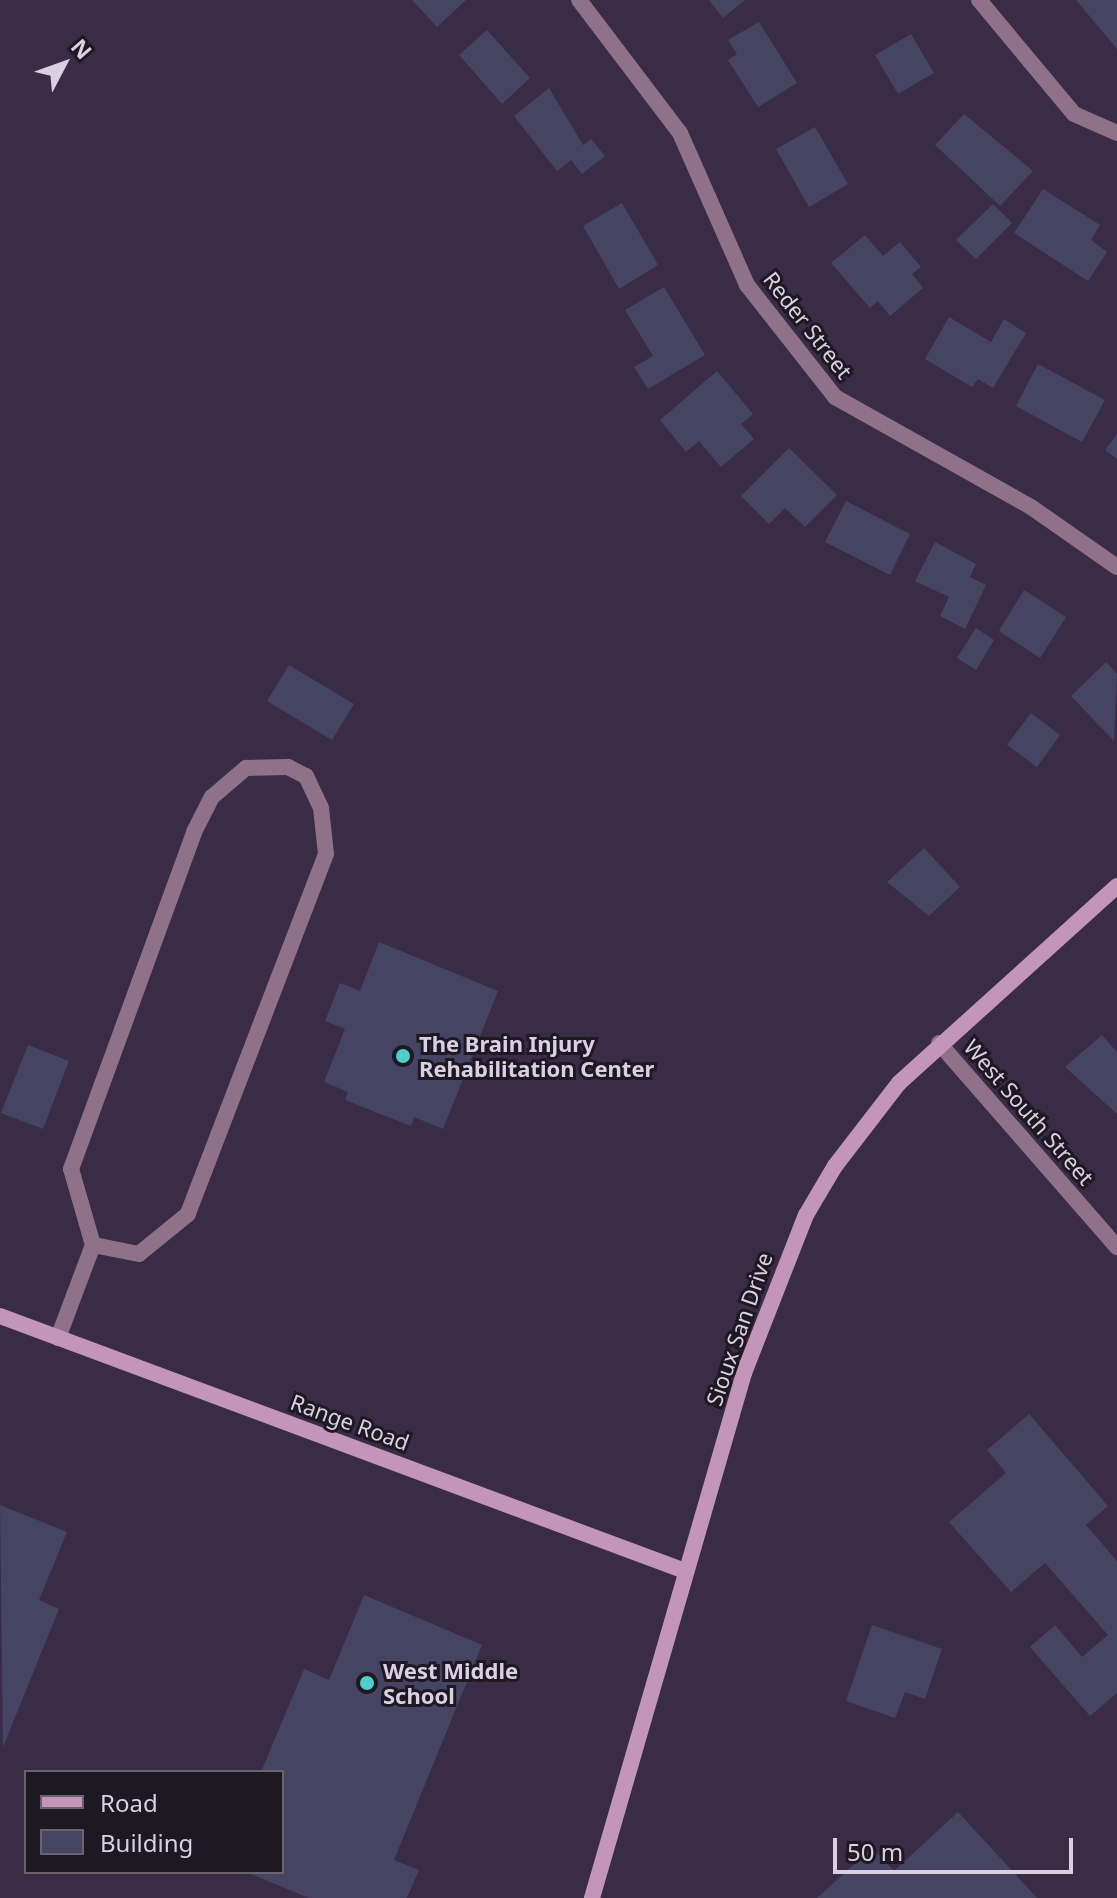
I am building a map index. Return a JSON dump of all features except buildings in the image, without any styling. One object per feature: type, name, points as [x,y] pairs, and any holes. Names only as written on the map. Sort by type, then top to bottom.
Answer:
[{"type":"street","name":"Reder Street","points":[[579,0],[680,133],[747,285],[835,397],[1031,507],[1117,567]]},
{"type":"street","points":[[979,0],[1074,114],[1117,133]]},
{"type":"street","points":[[58,1338],[93,1245],[71,1169],[194,832],[212,797],[246,768],[288,767],[306,776],[321,808],[326,854],[188,1214],[139,1254],[93,1245]]},
{"type":"street","name":"Sioux San Drive","points":[[592,1898],[685,1571],[766,1306],[806,1215],[864,1124],[939,1043],[1117,886]]},
{"type":"street","name":"West South Street","points":[[939,1043],[1117,1247]]},
{"type":"street","name":"Range Road","points":[[0,1316],[685,1571]]},
{"type":"place","name":"The Brain Injury Rehabilitation Center","points":[[403,1056]]},
{"type":"place","name":"West Middle School","points":[[367,1683]]}]
